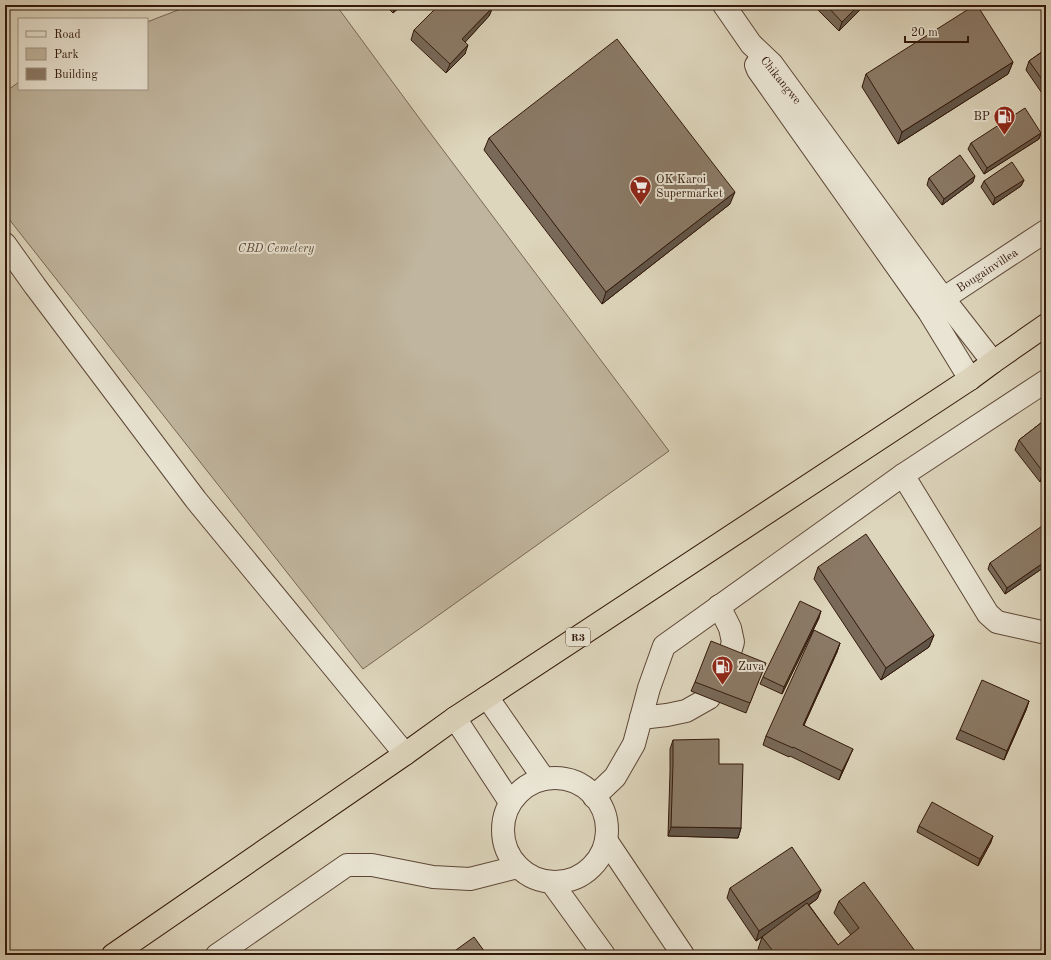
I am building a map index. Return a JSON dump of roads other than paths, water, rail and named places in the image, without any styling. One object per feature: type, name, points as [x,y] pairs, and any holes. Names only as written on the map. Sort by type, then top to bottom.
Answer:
[{"type":"highway","name":"R3","points":[[113,955],[455,718],[970,379],[1046,325]]},
{"type":"street","name":"Chikangwe","points":[[724,5],[751,44],[758,70],[935,304],[993,362]]},
{"type":"street","name":"Bougainvillea","points":[[935,304],[1046,231]]},
{"type":"street","points":[[5,244],[196,500],[405,754]]},
{"type":"street","name":"Chikangwe","points":[[935,304],[970,379]]},
{"type":"street","points":[[594,797],[615,777],[634,744],[649,688],[664,646],[903,474],[1046,381]]},
{"type":"street","points":[[903,474],[988,614],[997,622],[1046,633]]},
{"type":"street","points":[[719,606],[730,628],[733,642],[728,659]]},
{"type":"street","points":[[487,697],[544,779]]},
{"type":"street","points":[[641,718],[686,711],[709,698]]},
{"type":"street","points":[[455,718],[510,802]]},
{"type":"street","points":[[544,779],[566,779],[586,788],[606,815],[606,840],[596,863],[576,878],[552,883],[533,878],[517,867],[503,836],[510,802],[525,787],[544,779]]},
{"type":"street","points":[[606,840],[683,955]]},
{"type":"street","points":[[217,955],[347,866],[372,865],[433,877],[470,879],[517,867]]},
{"type":"street","points":[[552,883],[604,955]]},
{"type":"place","name":"BP","points":[[1005,136]]},
{"type":"place","name":"OK Karoi Supermarket","points":[[640,206]]},
{"type":"place","name":"Zuva","points":[[723,686]]},
{"type":"park label","name":"CBD Cemetery","points":[[276,248]]}]
